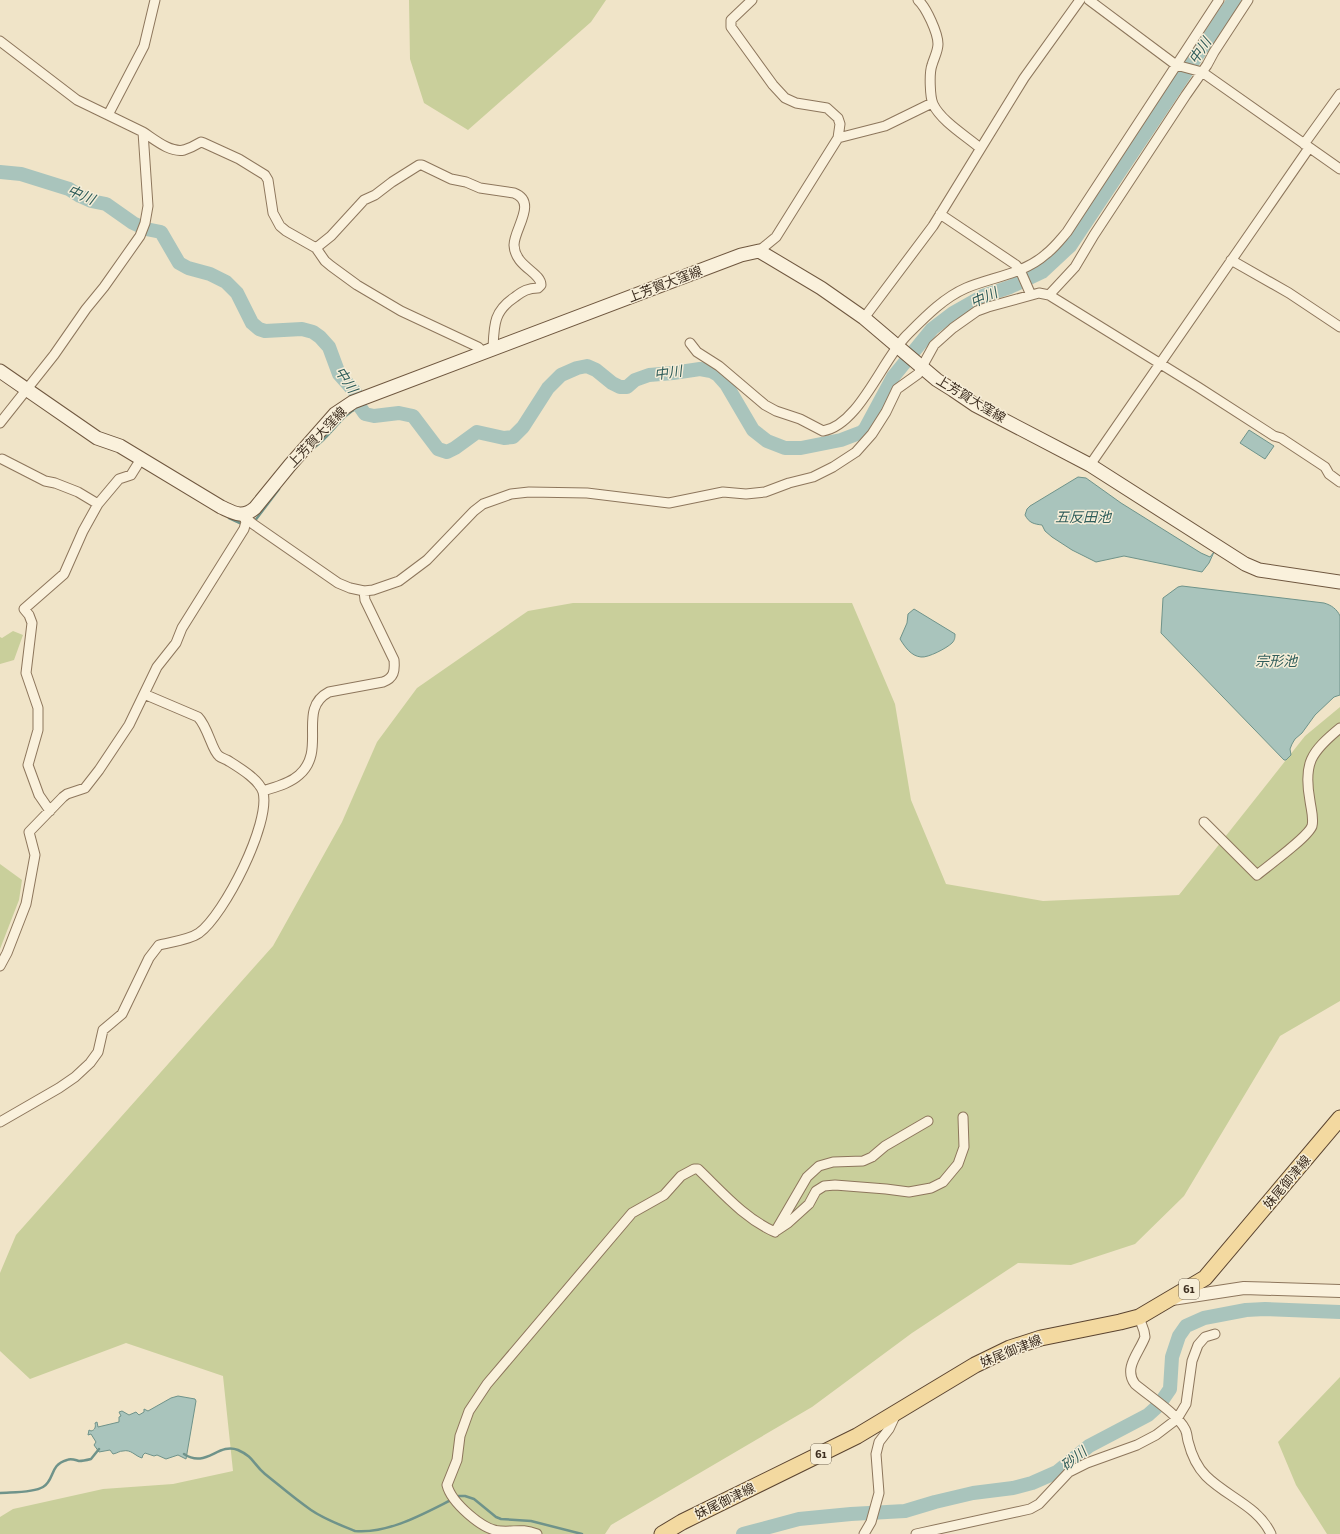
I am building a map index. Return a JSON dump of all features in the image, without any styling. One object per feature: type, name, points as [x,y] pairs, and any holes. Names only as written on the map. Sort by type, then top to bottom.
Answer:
[{"type":"main road","name":"上芳賀大窪線","points":[[249,520],[249,513],[255,508],[290,465],[335,414],[358,400],[741,255],[759,251],[821,288],[864,318],[900,347],[937,380],[975,405],[1090,465],[1245,564],[1259,570],[1340,582]]},
{"type":"main road","points":[[0,371],[98,438],[120,446],[221,507],[249,520]]},
{"type":"main road","name":"妹尾御津線","points":[[662,1534],[682,1522],[857,1436],[975,1365],[1010,1348],[1041,1338],[1138,1317],[1171,1299],[1205,1278],[1340,1118]]},
{"type":"street","points":[[108,115],[144,46],[155,0]]},
{"type":"street","points":[[752,0],[731,20],[731,27],[773,85],[785,98],[796,103],[827,108],[838,118],[840,124],[838,138],[776,237],[759,251]]},
{"type":"street","points":[[918,0],[934,28],[938,42],[931,66],[930,77],[932,102],[936,109],[946,119],[980,148]]},
{"type":"street","points":[[864,318],[933,226],[1024,78],[1080,0]]},
{"type":"street","points":[[1089,0],[1176,65],[1202,72],[1340,169]]},
{"type":"street","points":[[690,343],[698,352],[719,366],[765,406],[776,412],[800,419],[823,432],[836,427],[852,413],[867,395],[882,369],[900,347],[905,337],[928,314],[965,288],[1020,271],[1038,261],[1067,232],[1219,0]]},
{"type":"street","points":[[1049,296],[1075,267],[1094,235],[1248,0]]},
{"type":"street","points":[[0,41],[77,100],[143,132],[168,148],[185,150],[202,142],[261,171],[268,180],[273,213],[276,220],[286,231],[316,248],[325,261],[357,284],[401,311],[478,347],[488,350],[496,317],[509,301],[524,290],[538,288],[541,285],[539,279],[521,263],[515,249],[514,241],[520,227],[524,208],[524,201],[522,197],[514,193],[480,188],[466,182],[451,179],[422,165],[419,165],[375,195],[364,200],[331,236],[316,248]]},
{"type":"street","points":[[1090,465],[1231,260],[1340,94]]},
{"type":"street","points":[[838,138],[885,126],[932,102]]},
{"type":"street","points":[[0,423],[54,354],[140,236],[144,227],[148,206],[143,132]]},
{"type":"street","points":[[940,214],[1003,256],[1020,271],[1030,292]]},
{"type":"street","points":[[1231,260],[1289,293],[1340,327]]},
{"type":"street","points":[[0,966],[7,953],[26,904],[35,855],[29,832],[49,809],[62,797],[85,787],[129,725],[146,695],[157,667],[176,643],[182,628],[244,529],[246,522],[249,520],[338,583],[350,588],[364,591],[373,590],[399,581],[427,560],[474,511],[484,504],[511,494],[529,492],[587,493],[669,503],[723,492],[746,494],[765,492],[789,483],[813,477],[833,467],[856,452],[872,434],[886,412],[897,389],[918,374],[920,365],[942,336],[977,311],[1030,292],[1049,296],[1160,363],[1325,466],[1330,474],[1340,482]]},
{"type":"street","points":[[1,459],[46,482],[55,483],[78,492],[98,504]]},
{"type":"street","points":[[49,809],[39,795],[28,765],[38,730],[38,708],[26,673],[32,623],[29,615],[24,609],[64,574],[80,538],[98,504],[119,479],[131,475],[141,459]]},
{"type":"street","points":[[263,791],[292,780],[306,767],[314,746],[313,727],[315,707],[318,700],[323,695],[329,692],[383,682],[389,680],[393,674],[395,669],[394,660],[365,600],[364,591]]},
{"type":"street","points":[[0,1122],[59,1088],[83,1070],[98,1052],[103,1030],[122,1014],[149,958],[159,944],[193,936],[200,932],[220,909],[232,890],[257,836],[264,800],[263,791],[247,773],[218,756],[203,721],[198,717],[146,695]]},
{"type":"street","points":[[1204,822],[1257,875],[1312,827],[1313,817],[1308,788],[1307,768],[1322,742],[1340,728]]},
{"type":"street","points":[[775,1232],[788,1223],[809,1204],[816,1191],[824,1186],[835,1185],[886,1188],[909,1192],[931,1188],[943,1182],[958,1164],[964,1147],[963,1117]]},
{"type":"street","points":[[775,1232],[807,1177],[819,1166],[834,1162],[862,1161],[872,1157],[885,1146],[928,1121]]},
{"type":"street","points":[[537,1534],[521,1529],[500,1532],[490,1529],[478,1522],[454,1499],[448,1489],[448,1481],[457,1460],[464,1424],[469,1411],[479,1395],[632,1214],[664,1195],[681,1176],[694,1169],[698,1169],[745,1214],[762,1226],[775,1232]]},
{"type":"street","points":[[1171,1299],[1244,1288],[1340,1291]]},
{"type":"street","points":[[1138,1317],[1145,1337],[1130,1367],[1130,1374],[1135,1384],[1175,1417],[1186,1430],[1193,1458],[1205,1475],[1256,1513],[1267,1525],[1271,1534]]},
{"type":"street","points":[[916,1534],[1030,1509],[1039,1504],[1069,1472],[1087,1463],[1137,1445],[1156,1435],[1186,1404],[1192,1361],[1198,1345],[1205,1337],[1215,1334]]},
{"type":"street","points":[[864,1534],[871,1522],[879,1493],[876,1454],[879,1442],[889,1429],[896,1412]]},
{"type":"green space","points":[[409,0],[606,0],[591,22],[468,130],[424,103],[410,59]]},
{"type":"green space","points":[[573,603],[852,603],[895,704],[911,800],[946,884],[1043,901],[1179,895],[1305,736],[1340,707],[1340,1001],[1280,1036],[1184,1196],[1135,1244],[1071,1265],[1018,1263],[912,1333],[812,1407],[611,1525],[605,1534],[0,1534],[0,1517],[13,1509],[103,1489],[173,1484],[233,1471],[223,1376],[126,1343],[30,1379],[0,1351],[0,1273],[16,1235],[273,946],[342,822],[377,742],[417,688],[528,611]]},
{"type":"green space","points":[[13,631],[23,635],[14,660],[0,664],[0,637],[2,638]]},
{"type":"green space","points":[[0,864],[22,880],[19,900],[0,949]]},
{"type":"green space","points":[[1340,1377],[1340,1534],[1327,1534],[1296,1485],[1278,1442]]},
{"type":"water","points":[[1249,430],[1274,446],[1265,459],[1240,443]]},
{"type":"water","name":"五反田池","points":[[1078,477],[1086,478],[1121,503],[1201,553],[1210,557],[1214,552],[1209,563],[1202,572],[1124,556],[1096,562],[1072,550],[1052,537],[1045,531],[1042,525],[1034,524],[1028,520],[1025,515],[1030,506]]},
{"type":"water","name":"宗形池","points":[[1182,586],[1324,603],[1334,608],[1339,614],[1340,695],[1334,697],[1315,715],[1302,733],[1295,739],[1290,749],[1291,755],[1286,760],[1284,760],[1161,633],[1163,598],[1178,587]]},
{"type":"water","points":[[914,609],[955,634],[953,642],[942,650],[928,656],[921,657],[911,653],[900,639],[907,623],[908,614]]},
{"type":"water","points":[[178,1396],[195,1399],[196,1401],[186,1459],[178,1455],[166,1459],[157,1455],[154,1456],[145,1453],[142,1458],[126,1451],[120,1451],[113,1454],[110,1450],[99,1452],[94,1445],[96,1442],[91,1434],[88,1435],[89,1430],[91,1431],[94,1429],[95,1423],[97,1422],[98,1427],[119,1422],[119,1417],[121,1416],[119,1412],[122,1411],[129,1415],[136,1412],[139,1415],[144,1412],[144,1409],[148,1411],[171,1398]]},
{"type":"waterway","name":"中川","points":[[0,172],[21,174],[69,189],[91,201],[106,204],[133,223],[146,229],[161,232],[179,263],[188,268],[210,274],[226,282],[237,293],[252,323],[259,329],[265,331],[302,329],[313,332],[320,337],[329,347],[339,374],[355,392],[360,407],[365,414],[374,416],[399,413],[413,416],[438,449],[447,452],[477,432],[504,438],[513,437],[523,427],[548,388],[561,375],[577,368],[587,366],[596,370],[612,383],[620,387],[627,387],[635,380],[649,375],[700,369],[711,371],[718,375],[726,384],[753,430],[767,441],[785,448],[801,448],[841,440],[862,432],[893,377],[932,329],[953,313],[983,296],[1010,287],[1042,272],[1070,246],[1234,0]]},
{"type":"waterway","points":[[311,450],[323,441],[350,412],[360,407]]},
{"type":"waterway","points":[[254,522],[279,489]]},
{"type":"waterway","points":[[229,518],[242,524]]},
{"type":"waterway","name":"砂川","points":[[743,1534],[799,1519],[905,1511],[973,1493],[1013,1488],[1032,1483],[1057,1472],[1089,1446],[1148,1415],[1159,1405],[1170,1389],[1172,1357],[1179,1336],[1186,1326],[1204,1318],[1246,1310],[1265,1309],[1340,1312]]},
{"type":"waterway","points":[[184,1454],[192,1458],[199,1459],[224,1449],[231,1448],[238,1450],[247,1455],[265,1474],[311,1510],[327,1519],[355,1531],[369,1531],[396,1525],[459,1496],[465,1496],[474,1499],[496,1517],[501,1519],[531,1521],[582,1534]]},
{"type":"waterway","points":[[0,1493],[39,1489],[47,1484],[57,1465],[61,1462],[70,1459],[79,1461],[91,1459],[99,1449]]}]
